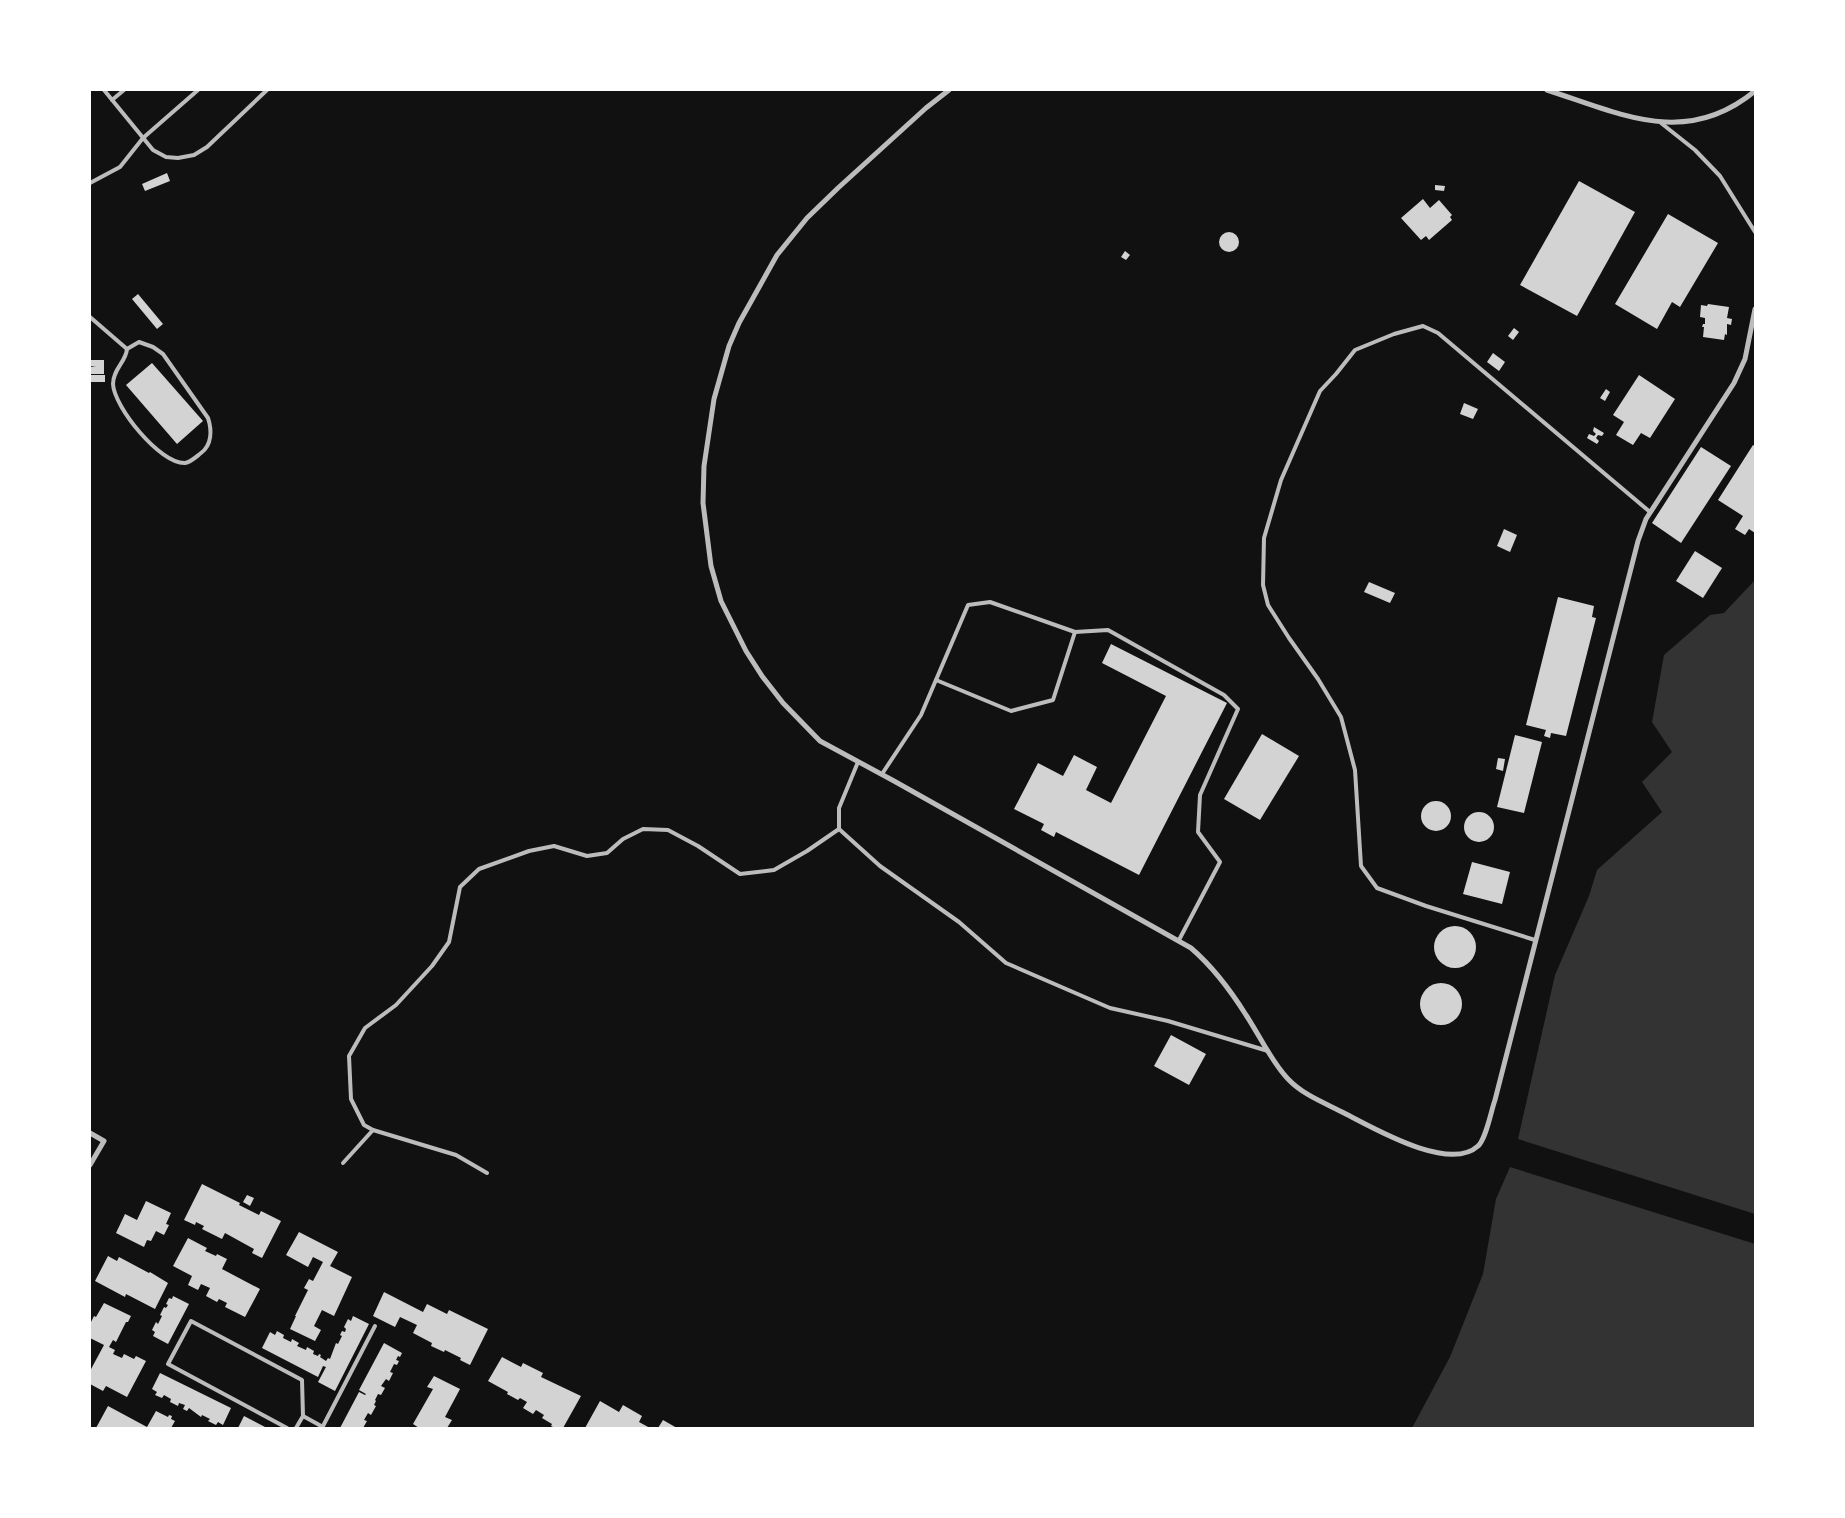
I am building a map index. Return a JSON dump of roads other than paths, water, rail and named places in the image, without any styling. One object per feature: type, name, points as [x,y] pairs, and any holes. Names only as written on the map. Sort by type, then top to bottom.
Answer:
[{"type":"street","points":[[949,90],[926,108],[807,218],[777,255],[750,300],[729,346],[714,399],[708,429],[703,503],[711,566],[721,600],[732,626],[762,676],[783,703],[820,741],[1180,940],[1203,958],[1220,979],[1289,1080],[1312,1096],[1388,1136],[1410,1145],[1440,1153],[1453,1154],[1472,1150],[1479,1146],[1483,1139],[1495,1100],[1638,541],[1650,512],[1734,383],[1745,359],[1755,309]]},
{"type":"street","points":[[1547,90],[1633,118],[1661,123],[1696,121],[1727,110],[1755,91]]},
{"type":"street","points":[[90,1133],[104,1141],[90,1165]]},
{"type":"lane","points":[[104,90],[153,150],[166,156],[178,158],[194,155],[207,147],[267,90]]},
{"type":"lane","points":[[112,100],[124,90]]},
{"type":"lane","points":[[90,183],[120,167],[143,138],[198,90]]},
{"type":"lane","points":[[1661,123],[1695,150],[1720,176],[1755,232]]},
{"type":"lane","points":[[90,317],[127,349]]},
{"type":"lane","points":[[1536,940],[1426,906],[1377,888],[1361,866],[1354,770],[1341,717],[1268,605],[1263,585],[1264,538],[1281,480],[1320,390],[1336,374],[1354,350],[1394,334],[1423,326],[1438,333],[1650,512]]},
{"type":"lane","points":[[140,342],[153,347],[163,354],[208,418],[212,430],[206,450],[188,463],[173,460],[159,452],[147,442],[123,409],[114,391],[113,381],[117,367],[126,356],[127,349],[140,342]]},
{"type":"lane","points":[[882,774],[921,715],[968,605],[990,602],[1075,632],[1108,630],[1224,695],[1238,709],[1200,795],[1198,832],[1220,862],[1180,940]]},
{"type":"lane","points":[[936,680],[1011,711],[1052,700],[1075,632]]},
{"type":"lane","points":[[858,762],[839,808],[839,829],[880,866],[959,922],[1006,963],[1110,1008],[1168,1021],[1268,1051]]},
{"type":"lane","points":[[487,1173],[456,1156],[373,1130],[364,1125],[351,1099],[349,1056],[365,1028],[396,1005],[432,966],[450,942],[460,887],[479,869],[529,851],[554,846],[587,856],[607,853],[623,839],[643,830],[668,830],[698,846],[740,874],[774,870],[807,851],[839,829]]},
{"type":"lane","points":[[343,1164],[373,1130]]},
{"type":"lane","points":[[287,1428],[168,1364],[191,1321],[302,1380],[303,1416],[296,1428]]},
{"type":"lane","points":[[303,1416],[322,1428],[375,1326]]}]
